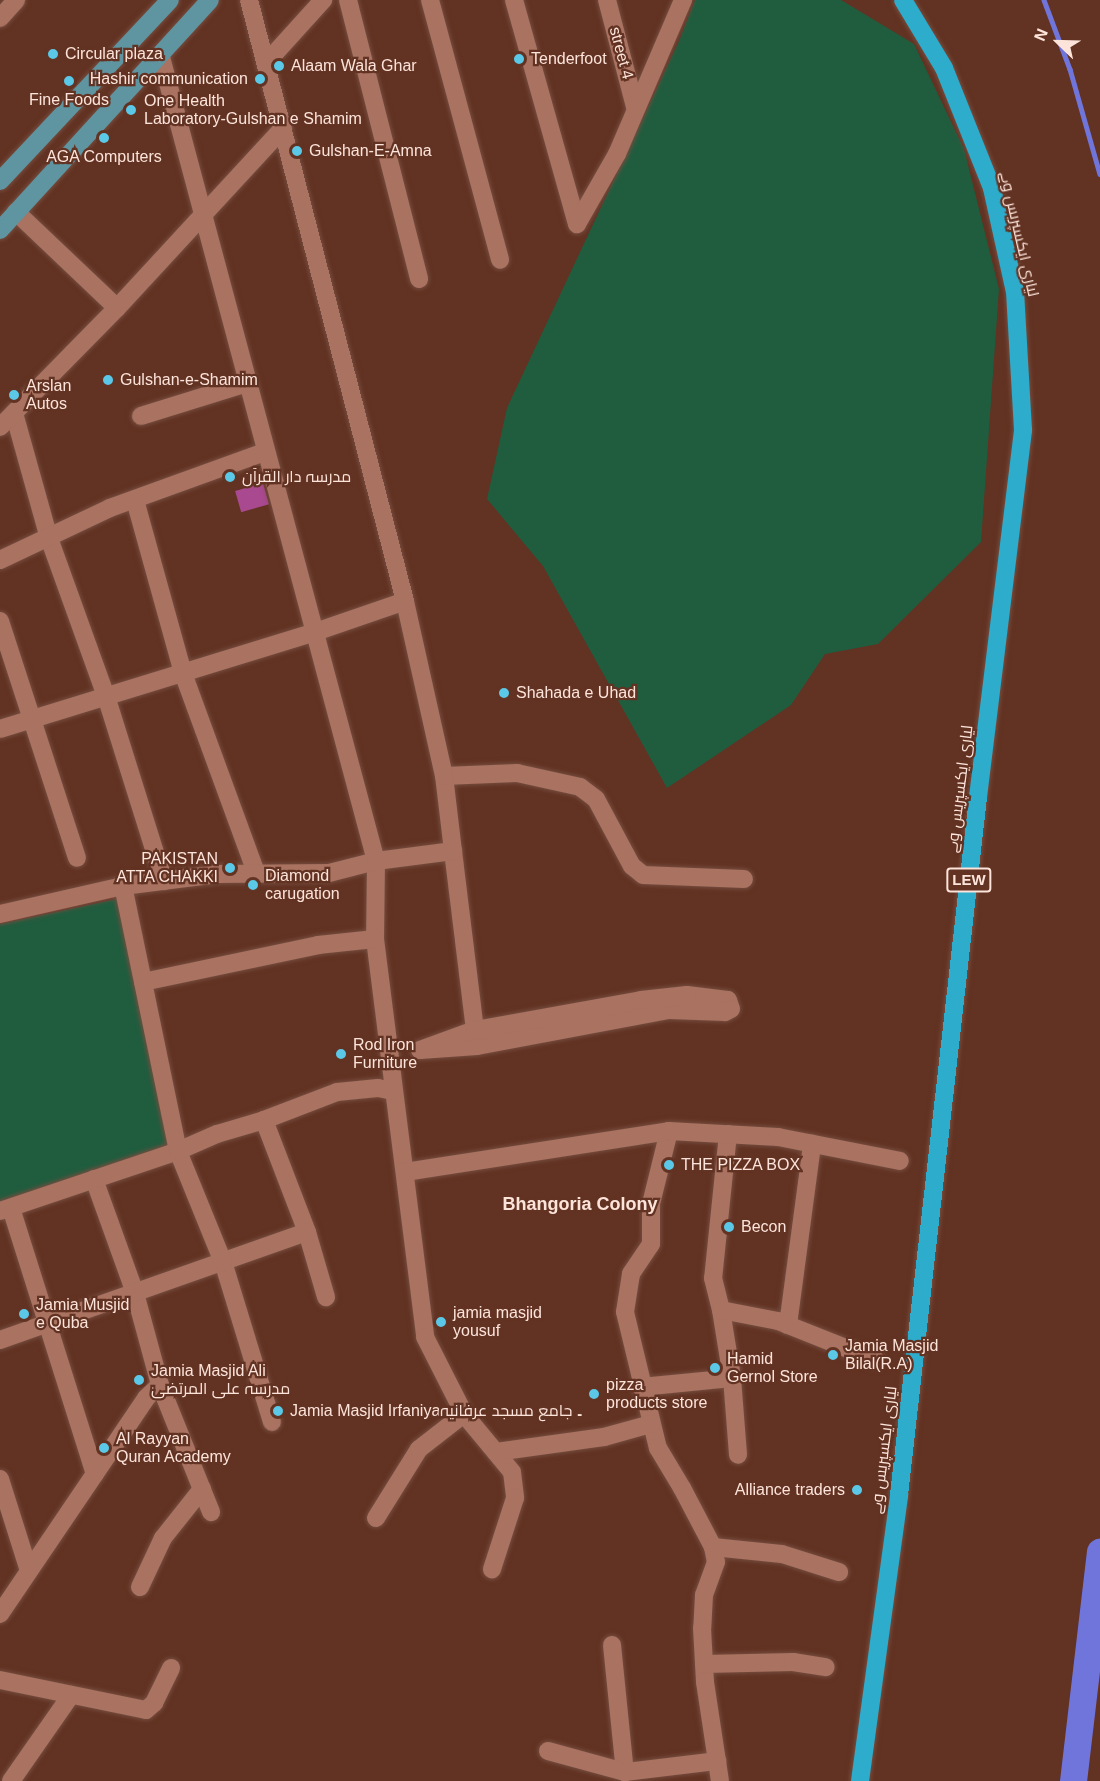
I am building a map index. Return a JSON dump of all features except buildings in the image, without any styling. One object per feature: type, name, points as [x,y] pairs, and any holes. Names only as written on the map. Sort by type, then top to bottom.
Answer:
[{"type":"highway","name":"لیاری ایکسپریس وے","points":[[860,1781],[899,1495],[978,797],[1023,430],[1015,292],[992,188],[944,68],[903,0]]},
{"type":"main road","points":[[0,182],[170,0]]},
{"type":"main road","points":[[0,230],[210,0]]},
{"type":"street","points":[[0,18],[16,0]]},
{"type":"street","points":[[249,0],[267,62],[405,601],[444,776],[475,1030]]},
{"type":"street","points":[[267,62],[323,0]]},
{"type":"street","points":[[348,0],[419,279]]},
{"type":"street","points":[[430,0],[500,260]]},
{"type":"street","points":[[514,0],[577,225],[617,154],[635,107],[683,0]]},
{"type":"street","name":"street 4","points":[[607,0],[635,107]]},
{"type":"street","points":[[160,57],[376,861],[375,939],[425,1338],[464,1414],[512,1472],[515,1498],[492,1569]]},
{"type":"street","points":[[0,427],[117,308],[284,128]]},
{"type":"street","points":[[16,212],[117,308]]},
{"type":"street","points":[[141,416],[247,383]]},
{"type":"street","points":[[14,413],[49,538],[106,696],[164,881]]},
{"type":"street","points":[[0,560],[101,512],[265,452]]},
{"type":"street","points":[[135,500],[183,673],[256,873]]},
{"type":"street","points":[[0,729],[315,632],[405,601]]},
{"type":"street","points":[[0,621],[77,858]]},
{"type":"street","points":[[444,776],[517,773],[580,787],[596,799],[632,866],[643,875],[744,879]]},
{"type":"street","points":[[0,914],[123,886],[218,874],[330,873],[376,861],[453,851]]},
{"type":"street","points":[[123,886],[178,1151],[223,1262],[272,1422]]},
{"type":"street","points":[[143,982],[318,945],[375,939]]},
{"type":"street","points":[[687,995],[728,1000],[731,1005],[731,1009],[725,1012],[669,1011],[477,1046],[420,1050],[475,1030],[664,997],[687,995]]},
{"type":"street","points":[[94,1474],[49,1323],[5,1209],[178,1151],[217,1134],[264,1120],[337,1092],[378,1088],[394,1091]]},
{"type":"street","points":[[264,1120],[307,1232],[326,1297]]},
{"type":"street","points":[[405,1172],[669,1131],[778,1137],[900,1161]]},
{"type":"street","points":[[669,1131],[651,1204],[651,1244],[631,1274],[625,1312],[641,1387],[658,1448],[682,1488],[712,1547],[716,1562],[704,1595],[704,1664],[720,1781]]},
{"type":"street","points":[[728,1134],[713,1278],[722,1310],[732,1378],[738,1455]]},
{"type":"street","points":[[789,1325],[812,1144]]},
{"type":"street","points":[[94,1179],[135,1293],[160,1385],[211,1512]]},
{"type":"street","points":[[0,1340],[307,1232]]},
{"type":"street","points":[[722,1310],[789,1325],[876,1360]]},
{"type":"street","points":[[641,1387],[732,1378]]},
{"type":"street","points":[[0,1614],[146,1398],[160,1385]]},
{"type":"street","points":[[375,1518],[419,1449],[464,1414]]},
{"type":"street","points":[[496,1452],[604,1437],[651,1424]]},
{"type":"street","points":[[0,1479],[29,1572]]},
{"type":"street","points":[[140,1587],[163,1538],[202,1489]]},
{"type":"street","points":[[712,1547],[782,1554],[839,1572]]},
{"type":"street","points":[[612,1645],[625,1772]]},
{"type":"street","points":[[704,1664],[793,1662],[826,1667]]},
{"type":"street","points":[[0,1680],[146,1710],[154,1703],[171,1668]]},
{"type":"street","points":[[11,1781],[71,1695]]},
{"type":"street","points":[[548,1751],[625,1772],[717,1761]]},
{"type":"green space","points":[[695,0],[841,0],[914,44],[964,149],[999,289],[981,542],[878,644],[825,654],[791,705],[667,788],[543,566],[487,499],[507,408],[679,41]]},
{"type":"green space","points":[[117,899],[171,1151],[0,1204],[0,924]]},
{"type":"waterway","points":[[1044,0],[1070,69],[1100,174]]},
{"type":"waterway","points":[[1073,1781],[1100,1552]]},
{"type":"place","name":"Circular plaza","points":[[53,54]]},
{"type":"place","name":"Tenderfoot","points":[[519,59]]},
{"type":"place","name":"Alaam Wala Ghar","points":[[279,66]]},
{"type":"place","name":"Hashir communication","points":[[260,79]]},
{"type":"place","name":"Fine Foods","points":[[69,81]]},
{"type":"place","name":"One Health Laboratory-Gulshan e Shamim","points":[[131,110]]},
{"type":"place","name":"AGA Computers","points":[[104,138]]},
{"type":"place","name":"Gulshan-E-Amna","points":[[297,151]]},
{"type":"place","name":"Gulshan-e-Shamim","points":[[108,380]]},
{"type":"place","name":"Arslan Autos","points":[[14,395]]},
{"type":"place","name":"مدرسہ دار القرآن","points":[[230,477]]},
{"type":"place","name":"Shahada e Uhad","points":[[504,693]]},
{"type":"place","name":"PAKISTAN ATTA CHAKKI","points":[[230,868]]},
{"type":"place","name":"Diamond carugation","points":[[253,885]]},
{"type":"place","name":"Rod Iron Furniture","points":[[341,1054]]},
{"type":"place","name":"THE PIZZA BOX","points":[[669,1165]]},
{"type":"place","name":"Becon","points":[[729,1227]]},
{"type":"place","name":"Jamia Musjid e Quba","points":[[24,1314]]},
{"type":"place","name":"jamia masjid yousuf","points":[[441,1322]]},
{"type":"place","name":"Jamia Masjid Bilal(R.A)","points":[[833,1355]]},
{"type":"place","name":"Hamid Gernol Store","points":[[715,1368]]},
{"type":"place","name":"Jamia Masjid Ali مدرسہ علی المرتضیٰ","points":[[139,1380]]},
{"type":"place","name":"pizza products store","points":[[594,1394]]},
{"type":"place","name":"Jamia Masjid Irfaniya۔ جامع مسجد عرفانیہ","points":[[278,1411]]},
{"type":"place","name":"Al Rayyan Quran Academy","points":[[104,1448]]},
{"type":"place","name":"Alliance traders","points":[[857,1490]]},
{"type":"district","name":"Bhangoria Colony","points":[[580,1204]]}]
